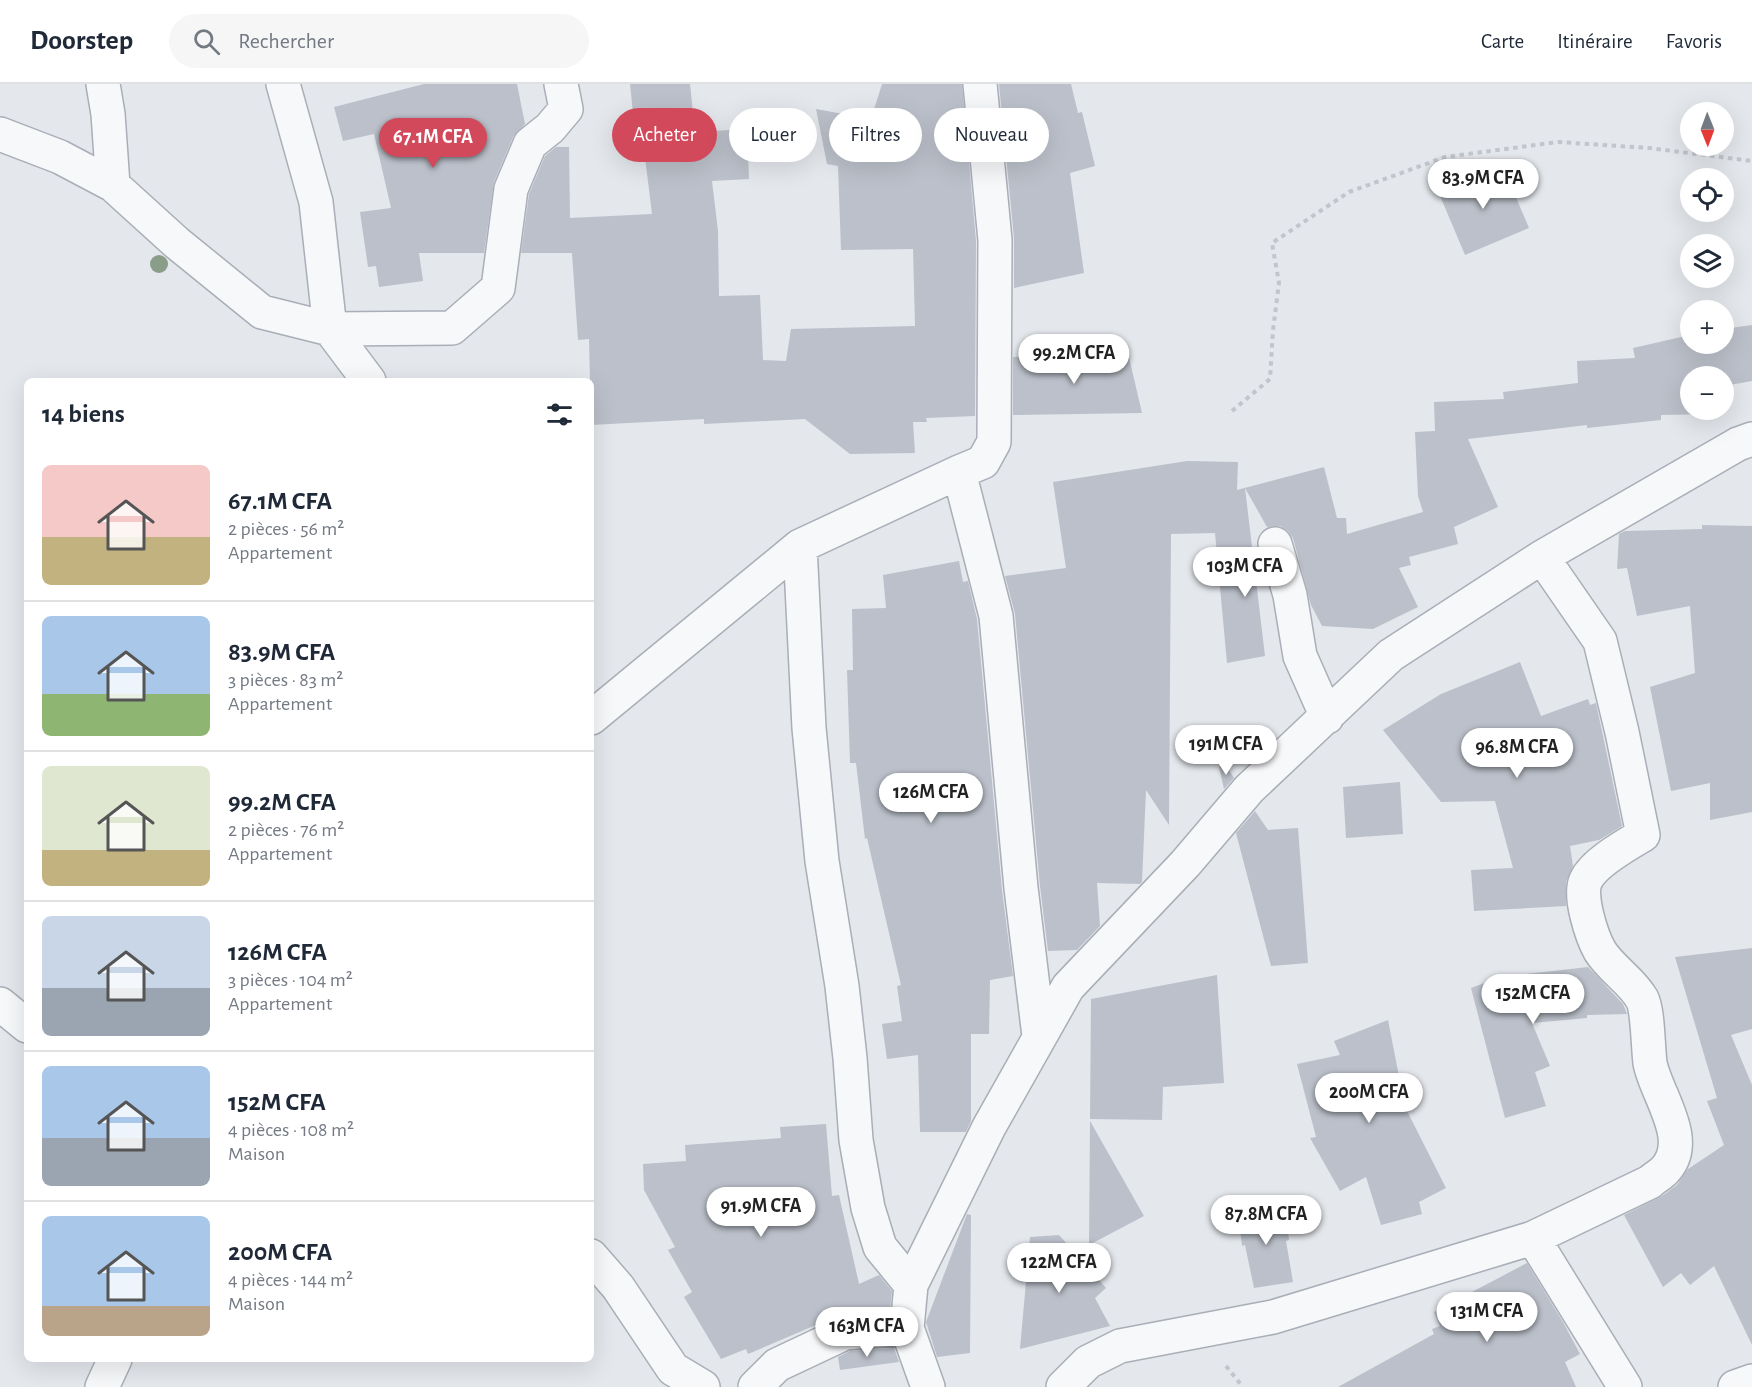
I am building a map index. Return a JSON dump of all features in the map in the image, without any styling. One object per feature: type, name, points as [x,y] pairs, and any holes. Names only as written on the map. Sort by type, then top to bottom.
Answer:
[{"type":"street","points":[[103,84],[108,114],[113,185]]},
{"type":"street","points":[[283,84],[316,202],[330,329],[367,378]]},
{"type":"street","points":[[0,134],[60,157],[113,185],[177,243],[262,312],[330,329],[452,328],[498,288],[511,189],[530,144],[550,128],[566,109],[561,84]]},
{"type":"street","points":[[594,716],[800,546],[983,462],[994,442],[994,240],[980,84]]},
{"type":"street","points":[[928,1387],[907,1328],[910,1285],[988,1126],[1068,987],[1185,864],[1249,789],[1391,656],[1542,557],[1653,491],[1738,444],[1752,439]]},
{"type":"street","points":[[958,472],[996,616],[1021,888],[1039,1036]]},
{"type":"street","points":[[1275,544],[1290,595],[1300,656],[1327,717]]},
{"type":"street","points":[[800,546],[809,728],[822,861],[842,986],[856,1140],[868,1208],[880,1248],[910,1285]]},
{"type":"street","points":[[1063,1387],[1088,1362],[1120,1346],[1273,1317],[1533,1238],[1650,1182],[1666,1170],[1673,1154],[1675,1130],[1650,1065],[1643,1001],[1600,951],[1585,907],[1584,882],[1626,845],[1643,835],[1600,641],[1542,557]]},
{"type":"street","points":[[0,1004],[24,1024]]},
{"type":"street","points":[[1533,1238],[1625,1387]]},
{"type":"street","points":[[594,1259],[618,1287],[673,1369],[703,1387]]},
{"type":"street","points":[[755,1387],[777,1365],[845,1333],[907,1328]]},
{"type":"street","points":[[102,1387],[114,1362]]},
{"type":"street","points":[[1736,1387],[1752,1380]]},
{"type":"path","points":[[1232,411],[1270,379],[1279,283],[1272,243],[1348,192],[1445,157],[1558,142],[1649,148],[1752,161]]},
{"type":"building","points":[[424,84],[517,84],[525,124],[513,137],[494,182],[484,253],[419,253],[423,281],[379,287],[376,266],[368,267],[360,212],[391,208],[374,134],[343,141],[334,107]]},
{"type":"building","points":[[630,84],[690,84],[692,108],[632,108]]},
{"type":"building","points":[[882,84],[962,84],[964,108],[934,108],[934,162],[969,162],[976,241],[975,416],[926,418],[927,422],[913,422],[915,453],[850,454],[805,419],[704,424],[704,419],[594,425],[594,378],[590,378],[589,339],[578,340],[572,253],[521,253],[529,194],[545,156],[556,147],[569,147],[570,218],[652,214],[646,162],[717,162],[717,131],[729,130],[729,162],[748,162],[749,179],[712,181],[718,231],[719,296],[760,295],[763,360],[786,361],[791,329],[915,326],[913,249],[841,250],[838,166],[827,164],[817,109],[829,111],[829,162],[922,162],[922,108],[874,108]]},
{"type":"building","points":[[999,84],[1071,84],[1078,113],[1082,112],[1095,166],[1070,173],[1084,273],[1014,288],[1014,238],[1007,162],[1049,162],[1049,108],[1001,108]]},
{"type":"building","points":[[1502,164],[1529,228],[1465,255],[1438,191]]},
{"type":"building","points":[[1752,325],[1752,381],[1734,384],[1734,366],[1680,366],[1680,415],[1661,415],[1661,420],[1587,428],[1587,425],[1468,439],[1498,507],[1454,527],[1458,544],[1409,557],[1411,565],[1399,568],[1418,607],[1373,629],[1322,626],[1311,605],[1293,538],[1280,526],[1267,527],[1245,488],[1265,656],[1227,663],[1215,533],[1171,534],[1169,825],[1146,790],[1142,882],[1140,884],[1097,883],[1100,926],[1077,950],[1048,951],[1015,614],[1005,576],[1066,568],[1053,482],[1187,461],[1238,462],[1237,490],[1324,467],[1337,518],[1346,518],[1347,534],[1423,512],[1418,496],[1415,432],[1435,431],[1434,402],[1504,399],[1503,392],[1578,383],[1577,361],[1635,358],[1633,348],[1680,337],[1680,354],[1734,354],[1734,328]]},
{"type":"building","points":[[1128,353],[1142,413],[1013,415],[1013,357]]},
{"type":"building","points":[[1702,525],[1752,526],[1752,812],[1710,820],[1710,783],[1671,791],[1650,687],[1695,673],[1690,606],[1637,616],[1627,568],[1617,569],[1619,534],[1625,531],[1702,529]]},
{"type":"building","points":[[959,561],[963,582],[968,581],[977,619],[1002,890],[1013,976],[990,980],[989,1034],[971,1034],[971,1121],[966,1132],[920,1132],[918,1055],[887,1059],[882,1024],[902,1021],[897,986],[901,985],[867,838],[865,839],[856,763],[850,763],[847,670],[853,670],[852,609],[886,608],[883,575]]},
{"type":"building","points":[[1520,662],[1541,716],[1588,699],[1590,705],[1596,703],[1622,826],[1599,840],[1570,846],[1573,866],[1566,882],[1566,906],[1474,911],[1471,870],[1513,868],[1495,801],[1441,802],[1383,730],[1441,694]]},
{"type":"building","points":[[1225,764],[1234,778],[1224,789],[1219,767]]},
{"type":"building","points":[[1400,782],[1403,834],[1346,838],[1343,787]]},
{"type":"building","points":[[1255,811],[1268,830],[1298,828],[1308,963],[1271,966],[1236,833]]},
{"type":"building","points":[[1752,948],[1752,1029],[1731,1035],[1752,1085],[1752,1345],[1714,1266],[1690,1285],[1681,1273],[1663,1287],[1624,1215],[1662,1196],[1677,1185],[1688,1169],[1724,1145],[1707,1101],[1717,1098],[1675,957]]},
{"type":"building","points":[[1588,967],[1623,1004],[1627,1014],[1587,1015],[1587,1018],[1532,1023],[1550,1066],[1535,1072],[1546,1106],[1505,1118],[1471,988],[1501,977]]},
{"type":"building","points":[[1217,975],[1224,1083],[1163,1087],[1162,1120],[1090,1119],[1091,999]]},
{"type":"building","points":[[1388,1020],[1405,1107],[1446,1188],[1419,1202],[1422,1214],[1381,1225],[1366,1177],[1340,1191],[1310,1138],[1316,1137],[1297,1064],[1340,1055],[1334,1041]]},
{"type":"building","points":[[1090,1121],[1144,1216],[1089,1245]]},
{"type":"building","points":[[826,1124],[832,1196],[839,1195],[859,1284],[879,1275],[892,1291],[890,1311],[837,1316],[748,1354],[746,1349],[721,1359],[684,1297],[692,1292],[668,1250],[675,1247],[644,1190],[643,1164],[686,1161],[685,1145],[781,1138],[780,1127]]},
{"type":"building","points":[[1285,1207],[1289,1240],[1286,1241],[1293,1282],[1254,1288],[1245,1245],[1242,1246],[1238,1211]]},
{"type":"building","points":[[967,1214],[971,1215],[970,1353],[937,1357],[926,1322]]},
{"type":"building","points":[[1059,1235],[1106,1288],[1095,1298],[1110,1326],[1020,1349],[1030,1237]]},
{"type":"building","points":[[1527,1263],[1580,1354],[1565,1362],[1576,1387],[1338,1387],[1434,1334],[1432,1329],[1440,1326],[1434,1312]]},
{"type":"building","points":[[894,1348],[899,1362],[840,1370],[838,1357],[850,1351]]}]
